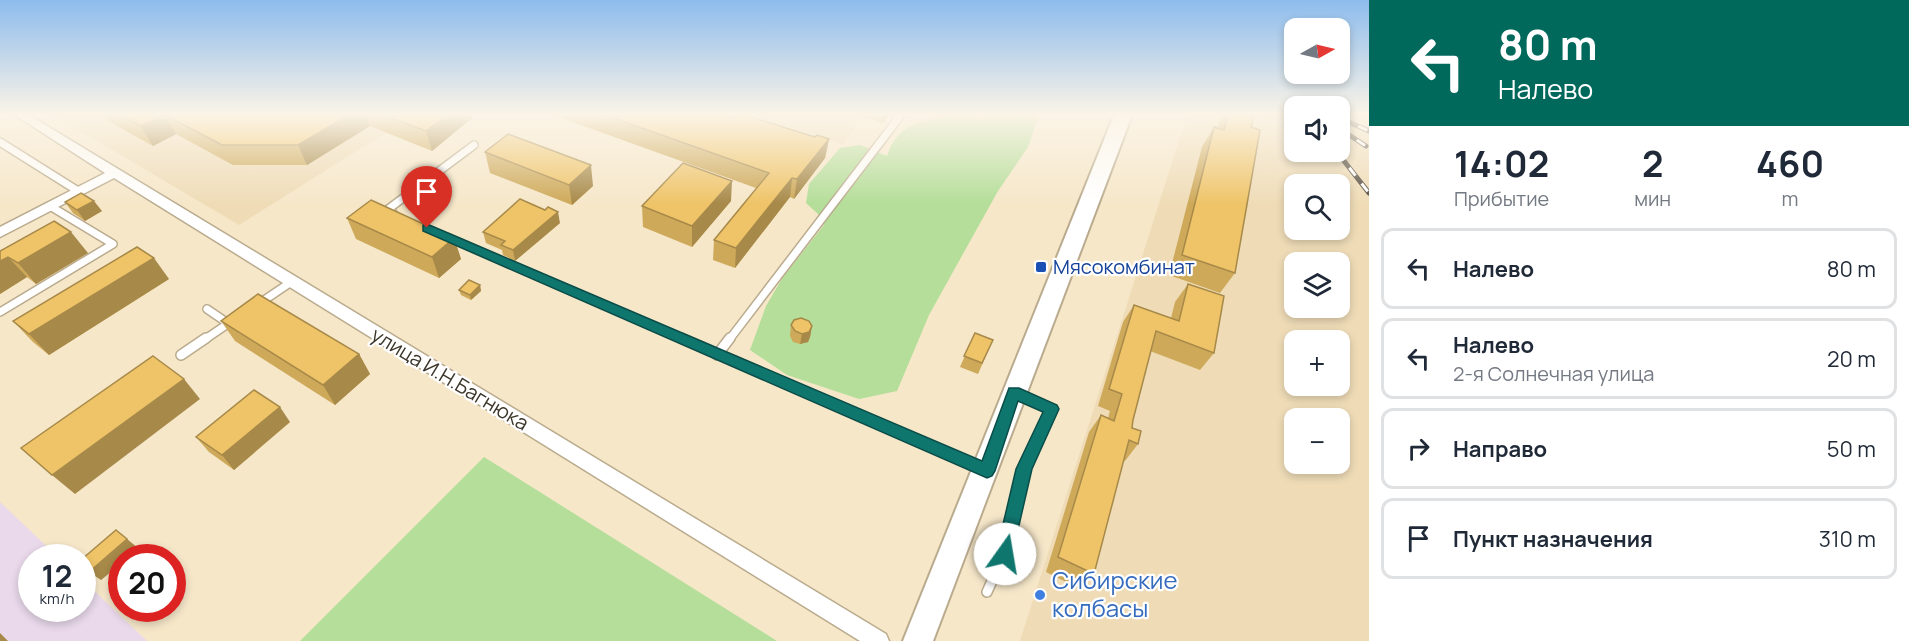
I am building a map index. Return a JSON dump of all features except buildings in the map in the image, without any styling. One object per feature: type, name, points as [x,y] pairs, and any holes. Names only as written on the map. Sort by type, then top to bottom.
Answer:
[{"type":"main road","points":[[918,641],[987,471],[1014,393],[1111,145]]},
{"type":"street","name":"улица И.Н.Багнюка","points":[[70,145],[879,641]]},
{"type":"street","points":[[0,233],[114,172]]},
{"type":"lane","points":[[5,145],[78,191]]},
{"type":"lane","points":[[398,215],[387,210],[474,145]]},
{"type":"lane","points":[[717,355],[878,145]]},
{"type":"lane","points":[[0,312],[113,244],[50,206]]},
{"type":"lane","points":[[441,234],[987,471]]},
{"type":"lane","points":[[255,306],[291,282]]},
{"type":"lane","points":[[207,309],[229,324]]},
{"type":"lane","points":[[181,355],[238,318]]},
{"type":"lane","points":[[987,592],[1005,554],[1024,469],[1052,409],[1014,393]]},
{"type":"lane","points":[[1005,554],[1027,564]]},
{"type":"shaded area","points":[[104,145],[366,145],[239,225]]},
{"type":"shaded area","points":[[1178,145],[1284,145],[1284,162],[1350,162],[1350,145],[1369,145],[1369,641],[1020,641]]},
{"type":"shaded area","points":[[0,502],[44,544],[18,544],[18,622],[96,622],[96,592],[108,604],[108,622],[127,622],[147,641],[0,641]]},
{"type":"green space","points":[[860,145],[887,156],[891,146],[1029,145],[998,191],[929,315],[897,391],[859,399],[787,375],[750,350],[766,306],[783,277],[824,225],[818,214],[806,203],[809,184],[840,148]]},
{"type":"green space","points":[[484,457],[777,641],[300,641]]},
{"type":"railway","points":[[1345,162],[1369,193]]},
{"type":"place","name":"Мясокомбинат","points":[[1041,267]]},
{"type":"place","name":"Сибирские колбасы","points":[[1040,595]]},
{"type":"route","points":[[427,228],[987,471],[1014,393],[1052,409],[1024,469],[1005,554]]}]
